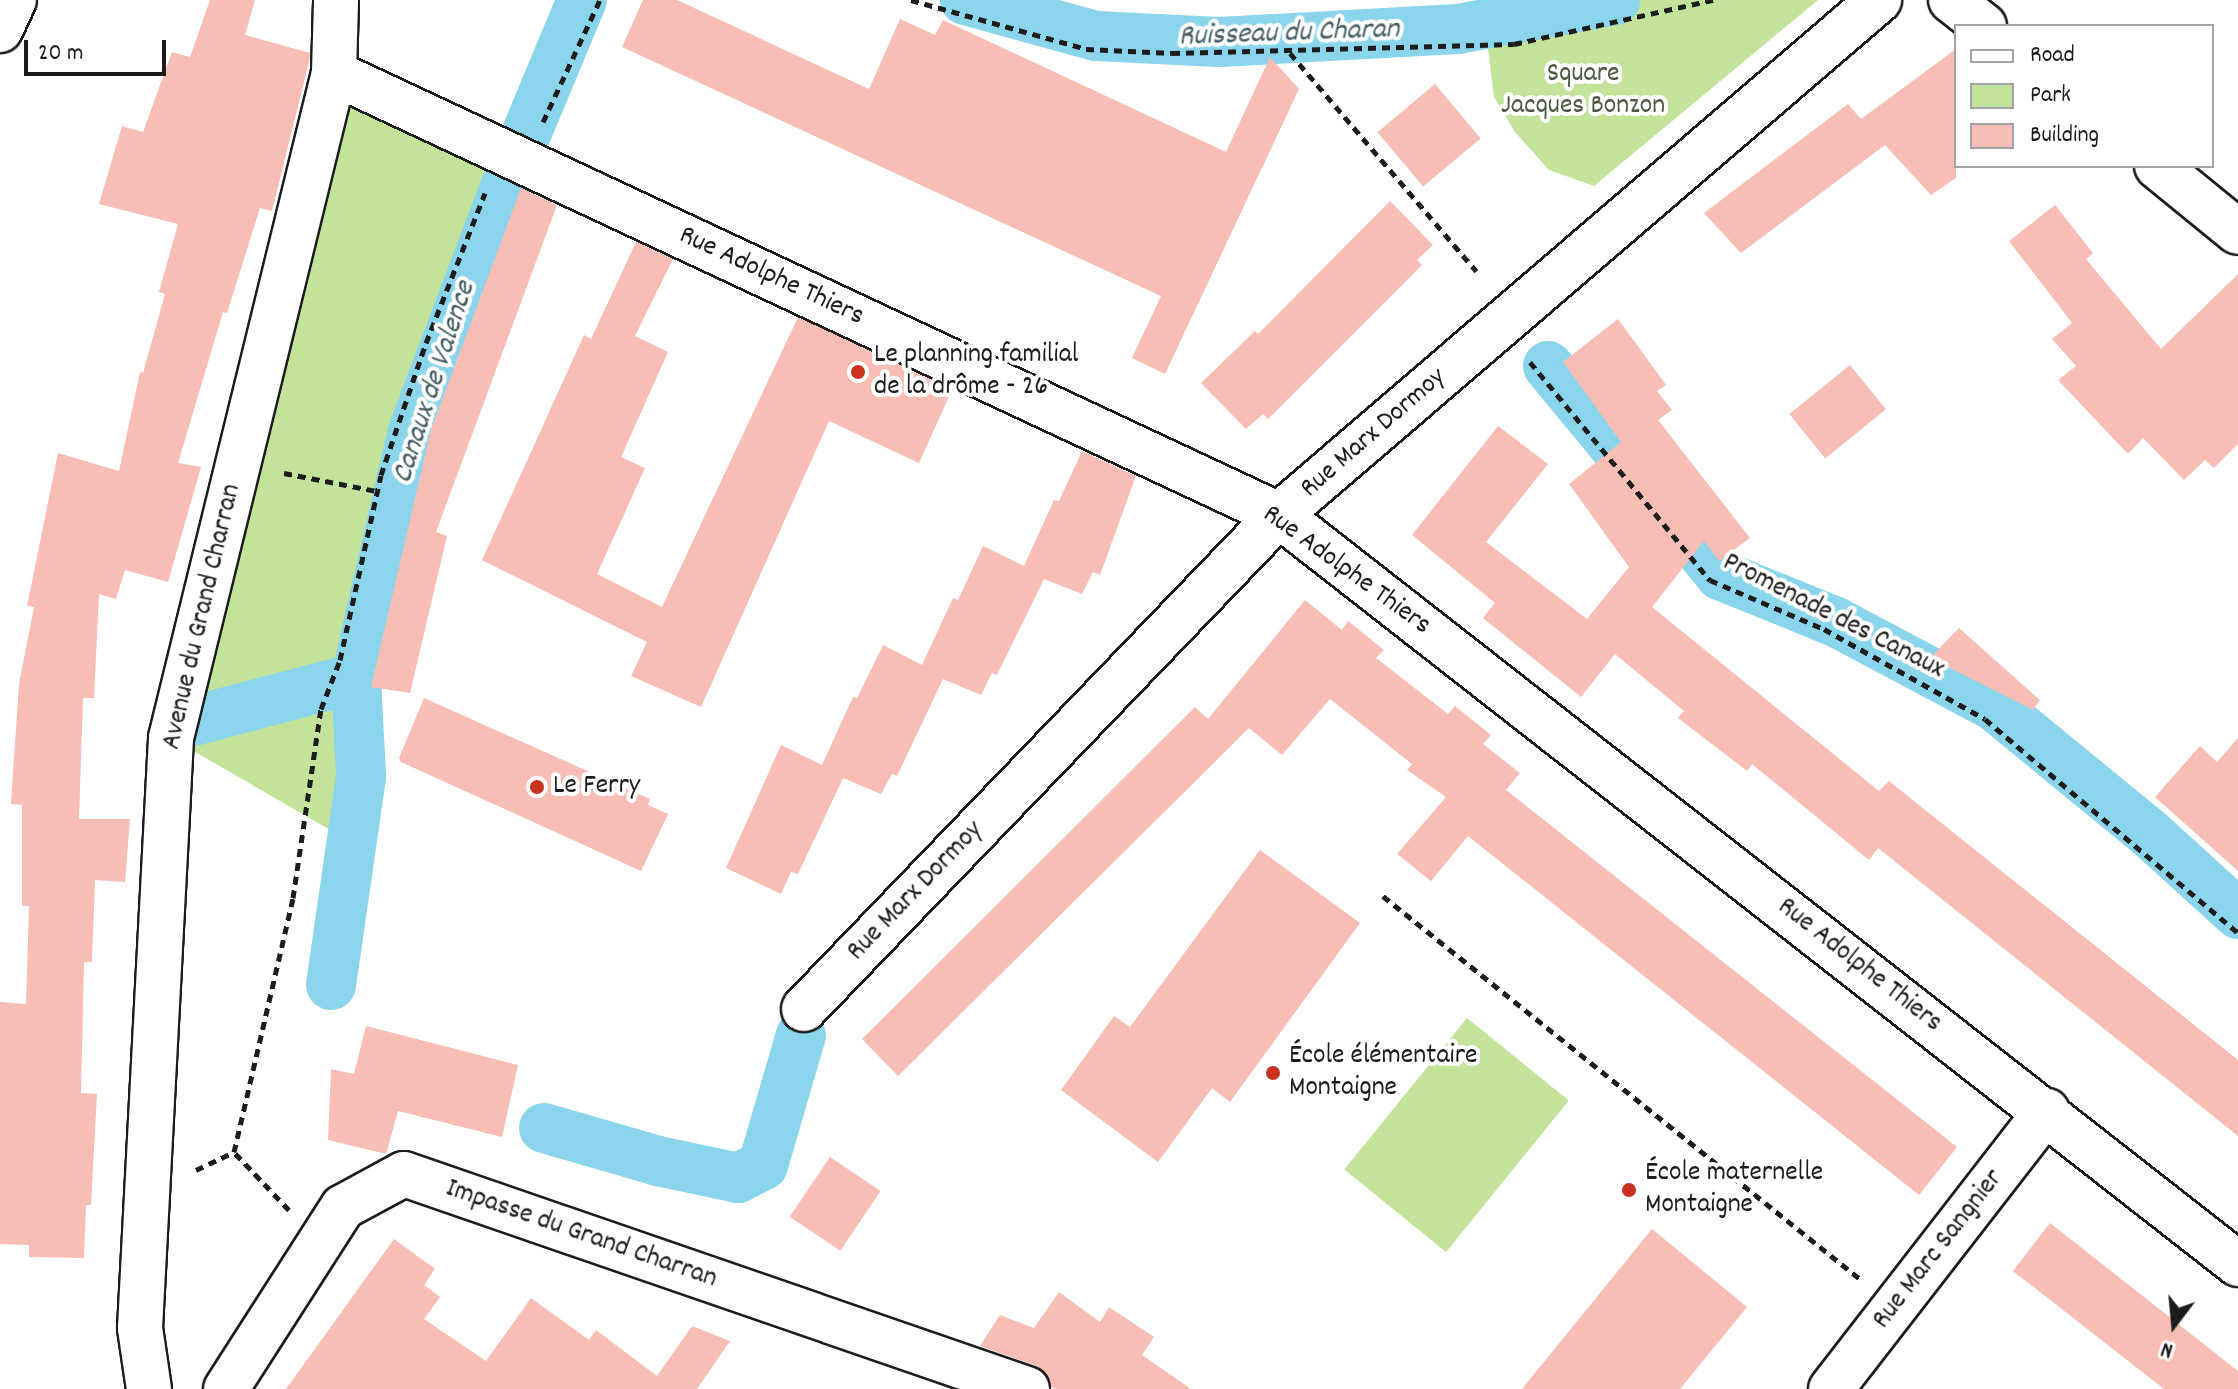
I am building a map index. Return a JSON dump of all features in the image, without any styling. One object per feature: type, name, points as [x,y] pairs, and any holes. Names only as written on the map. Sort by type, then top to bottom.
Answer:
[{"type":"street","points":[[0,30],[14,0]]},
{"type":"street","name":"Avenue du Grand Charran","points":[[149,1389],[140,1328],[171,738],[334,73],[336,0]]},
{"type":"street","name":"Rue Marx Dormoy","points":[[804,1009],[1279,515],[1879,0]]},
{"type":"street","points":[[1951,0],[1981,24]]},
{"type":"street","name":"Rue Adolphe Thiers","points":[[334,73],[1279,515],[2047,1111],[2238,1264]]},
{"type":"street","points":[[2159,168],[2238,232]]},
{"type":"street","name":"Rue Marc Sangnier","points":[[1831,1389],[2047,1111]]},
{"type":"street","name":"Impasse du Grand Charran","points":[[226,1389],[343,1207],[404,1174],[1027,1389]]},
{"type":"path","points":[[543,122],[600,0]]},
{"type":"path","points":[[911,0],[1086,49],[1290,52],[1514,44],[1713,0]]},
{"type":"path","points":[[1290,52],[1476,271]]},
{"type":"path","points":[[234,1152],[293,898],[321,709],[340,660],[377,491],[426,343],[515,157]]},
{"type":"path","name":"Promenade des Canaux","points":[[1500,325],[1710,580],[1824,629],[1985,719],[2238,933]]},
{"type":"path","points":[[292,474],[377,491]]},
{"type":"path","points":[[1383,896],[1894,1307]]},
{"type":"path","points":[[183,1176],[234,1152]]},
{"type":"path","points":[[234,1152],[320,1242]]},
{"type":"green space","name":"Square Jacques Bonzon","points":[[1633,0],[1818,0],[1594,186],[1549,170],[1515,132],[1494,97],[1486,33]]},
{"type":"green space","points":[[334,73],[502,151],[506,185],[413,431],[356,678],[361,776],[351,842],[171,738]]},
{"type":"green space","points":[[1467,1018],[1569,1100],[1446,1252],[1344,1170]]},
{"type":"building","points":[[210,0],[255,0],[245,35],[310,53],[309,62],[272,211],[260,208],[227,313],[223,312],[178,463],[201,467],[168,582],[125,570],[116,599],[99,594],[94,698],[83,698],[79,819],[130,819],[125,882],[95,880],[92,962],[84,962],[81,1093],[97,1094],[91,1205],[86,1205],[84,1258],[29,1257],[29,1245],[0,1244],[0,1002],[26,1004],[29,906],[22,906],[22,805],[11,804],[19,684],[34,607],[27,606],[58,453],[119,471],[140,372],[143,373],[165,294],[159,292],[178,224],[99,204],[122,126],[143,132],[172,52],[190,57]]},
{"type":"building","points":[[643,0],[677,0],[869,89],[900,19],[935,35],[943,20],[1226,152],[1270,57],[1299,89],[1165,374],[1132,358],[1161,296],[622,47]]},
{"type":"building","points":[[1954,50],[1956,178],[1931,195],[1885,145],[1741,253],[1704,213],[1848,104],[1861,119]]},
{"type":"building","points":[[1435,84],[1481,138],[1423,187],[1378,132]]},
{"type":"building","points":[[521,188],[557,205],[436,532],[447,536],[410,693],[371,687],[431,430]]},
{"type":"building","points":[[1390,201],[1433,245],[1417,260],[1422,265],[1268,419],[1263,414],[1246,429],[1201,383],[1255,331],[1258,334]]},
{"type":"building","points":[[2055,205],[2093,253],[2086,259],[2161,349],[2238,274],[2238,444],[2214,468],[2205,460],[2184,480],[2143,438],[2128,454],[2058,380],[2076,366],[2052,339],[2072,323],[2009,241]]},
{"type":"building","points":[[636,242],[673,259],[635,336],[668,352],[621,457],[645,468],[597,574],[662,607],[798,317],[952,390],[919,463],[829,421],[701,707],[631,676],[647,642],[482,560],[584,335],[591,339]]},
{"type":"building","points":[[1618,319],[1666,385],[1657,391],[1672,410],[1658,420],[1750,538],[1719,561],[1704,541],[1652,607],[1879,791],[1889,781],[2238,1060],[2238,1136],[1878,848],[1869,860],[1752,764],[1747,771],[1678,718],[1684,711],[1615,654],[1581,697],[1483,618],[1495,603],[1412,535],[1498,426],[1548,464],[1486,542],[1587,619],[1629,567],[1569,484],[1621,442],[1563,362]]},
{"type":"building","points":[[1850,365],[1886,409],[1825,458],[1789,414]]},
{"type":"building","points":[[1082,451],[1136,476],[1100,575],[1093,572],[1082,594],[1044,579],[997,675],[992,673],[981,695],[943,679],[897,776],[892,774],[881,794],[843,778],[798,874],[791,872],[781,894],[726,868],[781,745],[822,765],[853,697],[857,698],[883,645],[922,665],[953,598],[958,600],[983,546],[1024,566],[1054,500],[1059,501]]},
{"type":"building","points":[[1305,600],[1342,630],[1348,621],[1384,650],[1376,658],[1448,714],[1455,706],[1491,735],[1483,744],[1520,773],[1506,790],[1957,1147],[1919,1195],[1468,836],[1431,881],[1397,854],[1446,797],[1407,770],[1412,764],[1330,699],[1282,755],[1249,728],[898,1076],[862,1039],[1195,707],[1208,719]]},
{"type":"building","points":[[1959,628],[2040,700],[2033,710],[1930,658]]},
{"type":"building","name":"Le Ferry","points":[[424,698],[650,799],[648,805],[668,814],[641,871],[401,762],[399,758]]},
{"type":"building","points":[[2238,738],[2238,871],[2155,797],[2200,746],[2217,762]]},
{"type":"building","points":[[1260,850],[1360,923],[1230,1102],[1212,1088],[1158,1162],[1061,1090],[1114,1016],[1130,1027]]},
{"type":"building","points":[[366,1026],[518,1065],[502,1137],[398,1111],[386,1154],[328,1140],[331,1069],[354,1074]]},
{"type":"building","points":[[830,1157],[881,1191],[840,1251],[790,1217]]},
{"type":"building","points":[[2050,1223],[2238,1371],[2238,1389],[2164,1389],[2013,1271]]},
{"type":"building","points":[[1652,1229],[1747,1307],[1680,1389],[1522,1389]]},
{"type":"building","points":[[394,1239],[435,1269],[424,1285],[440,1297],[424,1319],[486,1361],[531,1298],[589,1340],[596,1330],[657,1376],[692,1326],[730,1341],[697,1389],[286,1389]]},
{"type":"building","points":[[1059,1292],[1100,1322],[1109,1307],[1154,1337],[1142,1355],[1191,1389],[1056,1389],[1051,1387],[1046,1373],[1036,1366],[980,1346],[1000,1315],[1034,1328]]},
{"type":"waterway","name":"Ruisseau du Charan","points":[[527,132],[582,0]]},
{"type":"waterway","name":"Ruisseau du Charan","points":[[965,0],[1096,36],[1219,42],[1458,29],[1615,0]]},
{"type":"waterway","name":"Canaux de Valence","points":[[331,985],[361,776],[356,678],[413,431],[506,185]]},
{"type":"waterway","points":[[1548,366],[1720,575],[1836,622],[1994,706],[2148,832],[2238,914]]},
{"type":"waterway","name":"Canaux de Valence","points":[[193,721],[356,678]]},
{"type":"waterway","name":"Canaux de Valence","points":[[544,1128],[658,1161],[738,1178],[763,1165],[801,1035]]},
{"type":"place","name":"Le planning familial de la drôme - 26","points":[[858,372]]},
{"type":"place","name":"Le Ferry","points":[[537,787]]},
{"type":"place","name":"École élémentaire Montaigne","points":[[1273,1073]]},
{"type":"place","name":"École maternelle Montaigne","points":[[1629,1190]]}]
